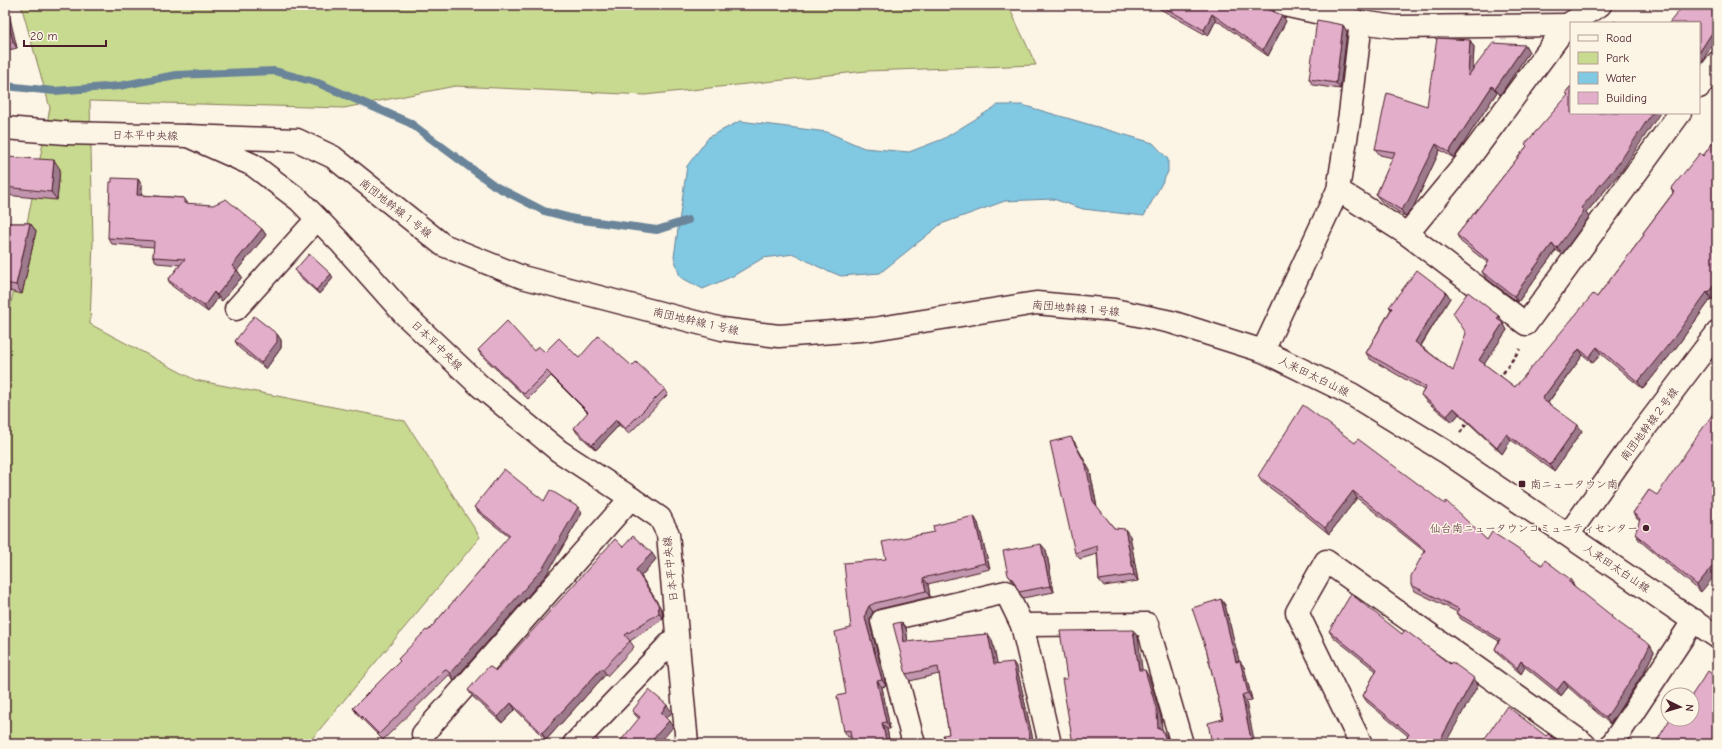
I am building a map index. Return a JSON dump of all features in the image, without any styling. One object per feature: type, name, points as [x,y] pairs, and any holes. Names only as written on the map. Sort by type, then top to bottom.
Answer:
[{"type":"street","points":[[1284,5],[1361,22],[1396,27],[1567,25]]},
{"type":"street","points":[[1572,22],[1600,5]]},
{"type":"street","points":[[1263,351],[1338,190],[1350,114],[1361,22]]},
{"type":"street","points":[[1407,234],[1464,165],[1567,25],[1570,23]]},
{"type":"street","points":[[1700,86],[1717,63]]},
{"type":"street","points":[[1338,190],[1407,234],[1526,324],[1679,114]]},
{"type":"street","name":"日本平中央線","points":[[5,128],[66,133],[188,136],[253,165],[299,200],[340,242],[404,314],[480,386],[559,452],[660,518],[668,534],[687,744]]},
{"type":"street","name":"南団地幹線１号線","points":[[188,136],[297,140],[333,157],[443,245],[522,277],[722,329],[779,336],[873,329],[1036,303],[1114,310],[1129,313],[1171,322],[1263,351]]},
{"type":"street","points":[[236,309],[318,219]]},
{"type":"street","name":"南団地幹線２号線","points":[[1568,535],[1626,453],[1717,333]]},
{"type":"street","name":"人来田太白山線","points":[[1263,351],[1351,394],[1446,452],[1717,637]]},
{"type":"street","points":[[423,734],[631,498]]},
{"type":"street","points":[[1361,744],[1296,612],[1326,561],[1584,744]]},
{"type":"street","points":[[914,744],[882,621],[1006,592],[1022,625],[1050,744]]},
{"type":"street","points":[[1612,744],[1694,620]]},
{"type":"street","points":[[1022,625],[1147,624],[1182,744]]},
{"type":"street","points":[[574,744],[677,636]]},
{"type":"path","points":[[1497,382],[1523,345],[1526,324]]},
{"type":"path","points":[[1446,452],[1471,418]]},
{"type":"green space","points":[[21,5],[1008,5],[1036,65],[866,71],[645,95],[455,86],[344,108],[90,101],[93,242],[90,324],[195,380],[405,421],[480,537],[310,741],[373,744],[5,744],[5,333],[50,108]]},
{"type":"water","points":[[998,105],[1022,105],[1153,143],[1168,159],[1168,172],[1144,216],[1083,209],[1053,199],[1005,201],[941,224],[880,273],[841,276],[794,254],[763,258],[733,276],[703,289],[680,277],[674,257],[687,166],[709,137],[740,121],[827,132],[864,148],[909,152],[943,139]]},
{"type":"building","points":[[1160,5],[1232,5],[1246,10],[1249,5],[1257,5],[1282,15],[1263,50],[1212,14],[1204,30]]},
{"type":"building","points":[[1684,5],[1717,5],[1717,25],[1700,51],[1700,22],[1670,22]]},
{"type":"building","points":[[5,9],[13,42],[5,43]]},
{"type":"building","points":[[1317,20],[1343,25],[1336,83],[1309,79]]},
{"type":"building","points":[[1437,38],[1470,40],[1468,76],[1493,43],[1525,45],[1495,89],[1492,86],[1449,152],[1436,144],[1408,201],[1401,210],[1376,195],[1395,152],[1375,149],[1387,93],[1427,106]]},
{"type":"building","points":[[1570,87],[1570,114],[1651,114],[1619,163],[1581,208],[1584,211],[1557,248],[1552,244],[1514,296],[1482,272],[1489,261],[1457,235],[1527,146],[1525,144],[1568,95],[1566,92]]},
{"type":"building","points":[[1717,137],[1717,281],[1638,382],[1597,347],[1589,357],[1579,349],[1542,399],[1578,425],[1550,465],[1506,434],[1497,448],[1454,408],[1447,416],[1421,395],[1426,387],[1366,353],[1392,308],[1389,307],[1417,270],[1446,292],[1415,342],[1453,371],[1466,333],[1453,313],[1468,292],[1499,316],[1497,319],[1503,323],[1479,360],[1515,387],[1593,294],[1597,297],[1644,235],[1643,233],[1674,192],[1671,189],[1700,153],[1703,156]]},
{"type":"building","points":[[7,157],[54,160],[51,192],[5,187],[5,160],[7,160]]},
{"type":"building","points":[[112,178],[138,179],[137,195],[184,198],[184,203],[213,205],[226,199],[262,229],[232,266],[237,270],[217,295],[214,292],[204,306],[168,280],[185,259],[153,257],[154,241],[108,238],[110,182],[112,182]]},
{"type":"building","points":[[5,223],[30,223],[16,285],[5,283]]},
{"type":"building","points":[[309,254],[331,274],[316,290],[295,270]]},
{"type":"building","points":[[254,316],[277,334],[277,342],[261,363],[235,341]]},
{"type":"building","points":[[507,321],[534,351],[538,346],[545,352],[559,338],[579,358],[598,336],[632,366],[636,362],[665,389],[625,429],[616,420],[592,445],[574,428],[588,412],[547,371],[524,394],[478,350]]},
{"type":"building","points":[[1303,405],[1355,443],[1358,439],[1445,504],[1446,501],[1487,540],[1492,532],[1542,565],[1545,560],[1570,579],[1568,581],[1612,616],[1611,617],[1650,645],[1640,666],[1606,718],[1564,681],[1557,690],[1521,661],[1517,668],[1495,649],[1500,639],[1456,613],[1459,609],[1411,585],[1411,576],[1425,550],[1353,491],[1325,528],[1288,497],[1258,476]]},
{"type":"building","points":[[1717,408],[1717,561],[1697,585],[1635,534],[1640,519],[1633,513],[1649,490],[1657,495]]},
{"type":"building","points":[[1071,437],[1086,465],[1093,501],[1114,528],[1125,529],[1134,575],[1099,580],[1097,546],[1075,553],[1050,442]]},
{"type":"building","points":[[504,469],[544,501],[550,490],[578,507],[543,568],[450,673],[445,669],[379,734],[353,708],[400,661],[398,659],[426,630],[428,631],[510,535],[474,507]]},
{"type":"building","points":[[974,516],[985,563],[923,578],[926,591],[875,603],[869,606],[865,618],[882,680],[877,681],[886,722],[882,723],[887,744],[852,744],[850,730],[844,731],[837,696],[846,694],[835,632],[851,628],[844,563],[886,559],[882,542],[934,532],[933,526]]},
{"type":"building","points":[[633,536],[652,553],[636,570],[658,604],[659,613],[625,635],[630,641],[603,669],[602,668],[542,733],[511,703],[498,717],[468,690],[489,666],[496,671],[615,539],[623,547]]},
{"type":"building","points":[[1041,544],[1050,586],[1019,592],[1013,580],[1008,575],[1003,551]]},
{"type":"building","points":[[1351,594],[1402,634],[1405,630],[1450,664],[1452,662],[1474,678],[1438,744],[1403,744],[1409,734],[1363,696],[1377,669],[1329,631]]},
{"type":"building","points":[[1221,599],[1236,662],[1240,661],[1248,693],[1242,695],[1252,744],[1212,744],[1208,723],[1223,719],[1207,652],[1192,608]]},
{"type":"building","points":[[901,622],[904,642],[988,634],[994,664],[1013,662],[1031,744],[946,744],[943,735],[949,734],[938,667],[906,674],[893,624]]},
{"type":"building","points":[[1133,630],[1139,670],[1145,670],[1157,711],[1158,729],[1162,729],[1167,744],[1073,744],[1062,679],[1067,679],[1060,631]]},
{"type":"building","points":[[1708,671],[1717,678],[1717,744],[1655,744],[1665,727],[1700,727],[1700,687],[1697,687]]},
{"type":"building","points":[[649,690],[667,705],[661,713],[669,721],[653,739],[660,744],[618,744],[640,717],[632,711]]},
{"type":"building","points":[[1507,706],[1546,736],[1548,734],[1562,744],[1481,744]]},
{"type":"building","points":[[595,738],[602,744],[590,744]]},
{"type":"waterway","points":[[5,86],[54,91],[119,86],[176,75],[275,71],[318,83],[410,123],[495,186],[544,211],[575,219],[657,230],[688,220]]},
{"type":"place","name":"南ニュータウン南","points":[[1522,484]]},
{"type":"place","name":"仙台南ニュータウンコミュニティセンター","points":[[1646,528]]}]
